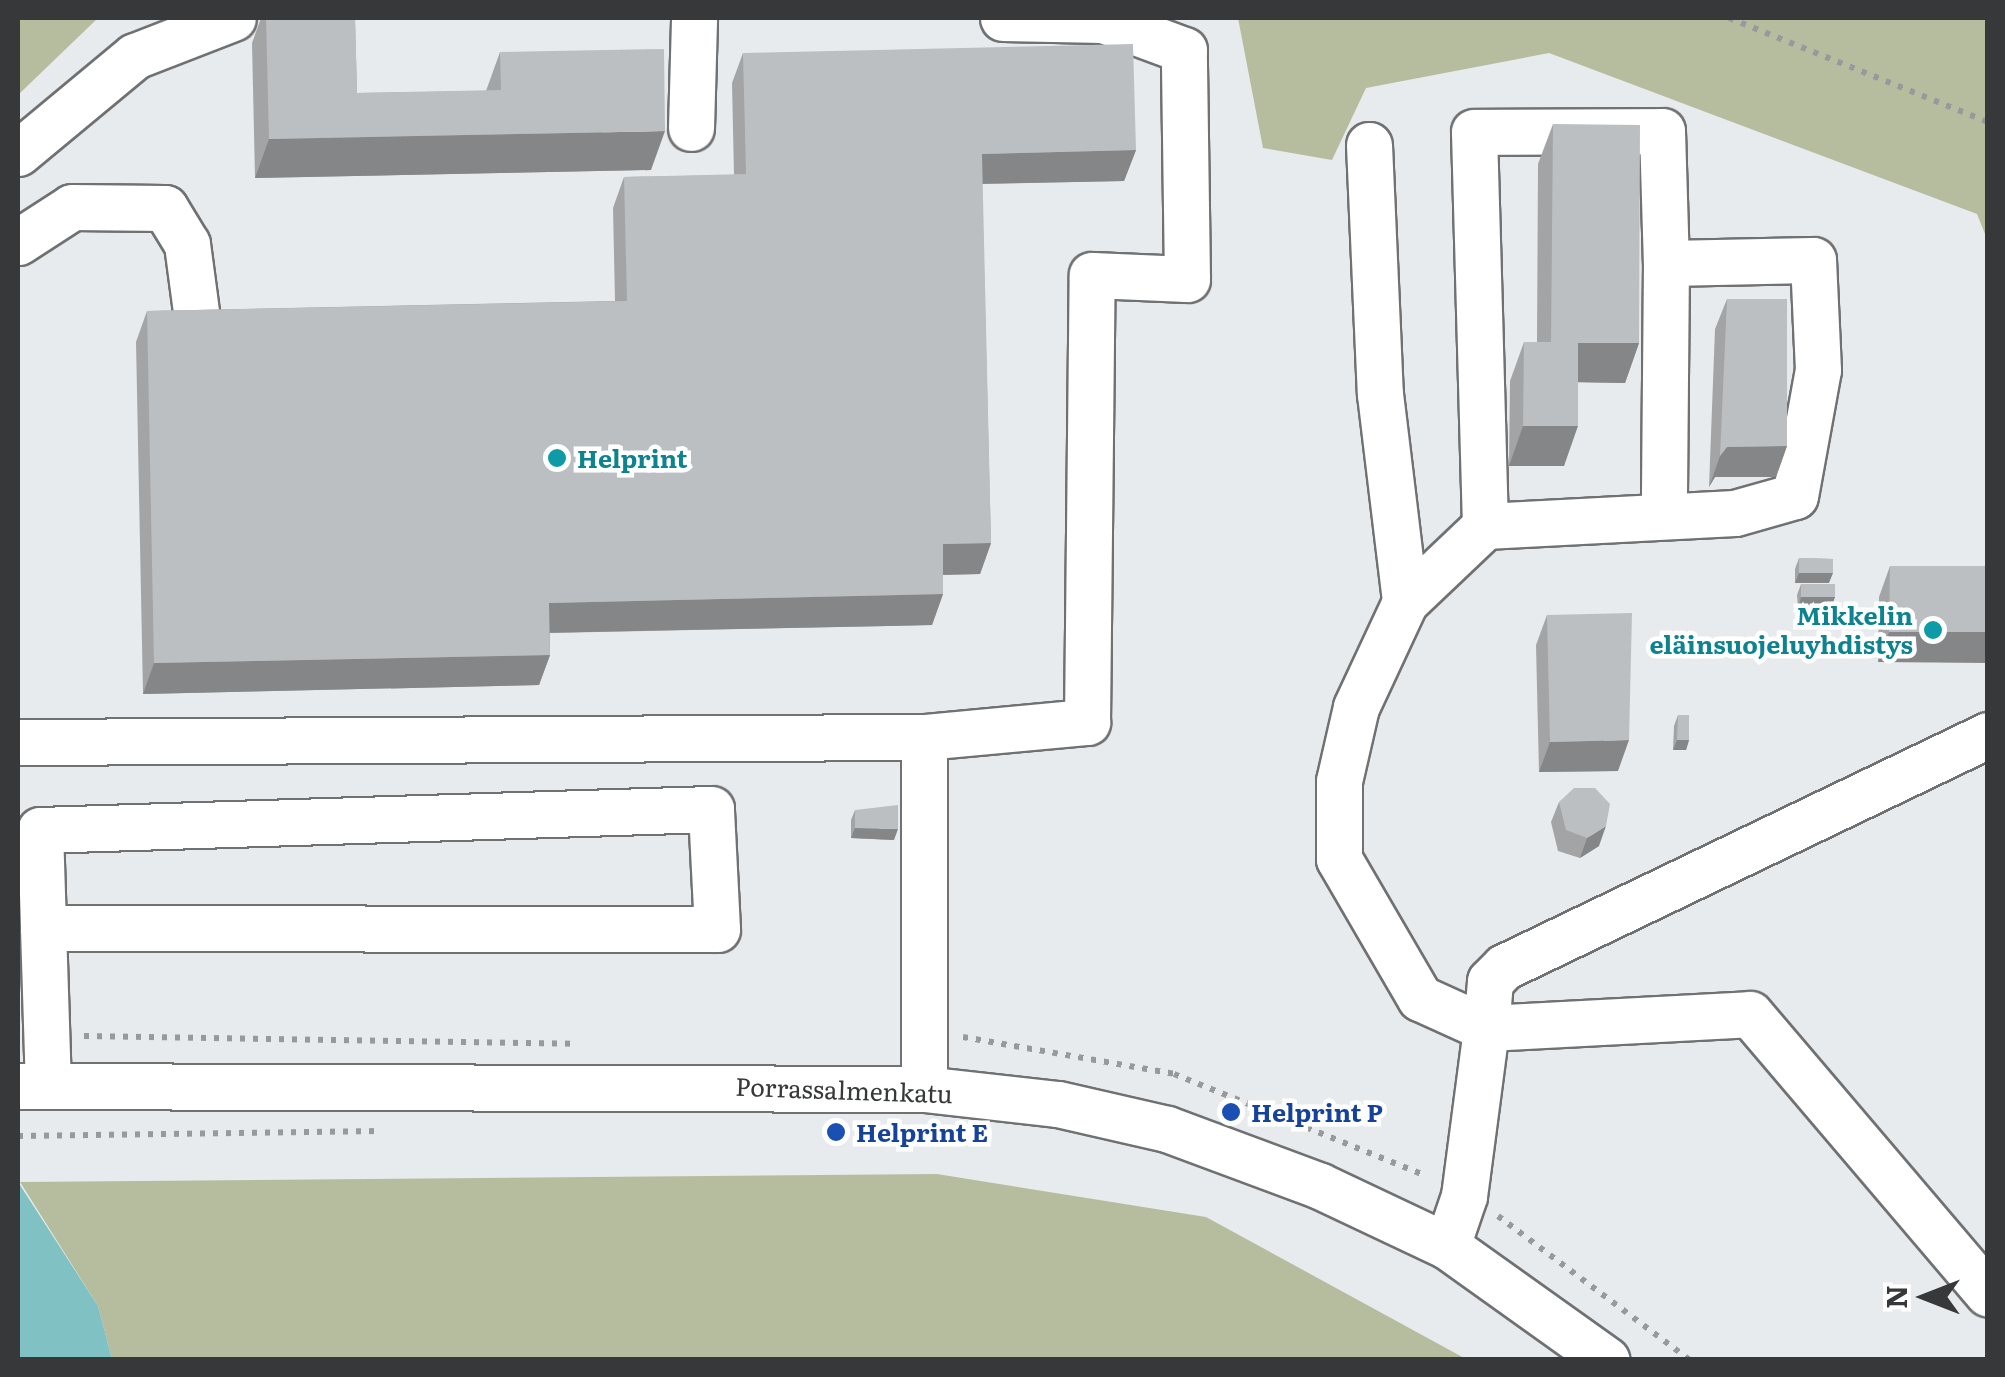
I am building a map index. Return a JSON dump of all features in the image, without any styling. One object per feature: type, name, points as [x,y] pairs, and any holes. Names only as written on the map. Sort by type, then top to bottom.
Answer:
[{"type":"street","points":[[18,153],[135,56],[233,18]]},
{"type":"street","points":[[690,128],[694,18]]},
{"type":"street","points":[[18,742],[924,738],[1087,722],[1092,276],[1187,279],[1184,50],[1103,20],[1004,18]]},
{"type":"street","points":[[1485,526],[1474,132],[1662,131],[1666,263],[1664,515]]},
{"type":"street","points":[[1369,145],[1380,394],[1405,602]]},
{"type":"street","points":[[18,242],[72,207],[165,208],[187,244],[198,326]]},
{"type":"street","points":[[1666,263],[1813,260],[1818,370],[1795,496],[1735,514],[1485,526],[1405,602],[1356,707],[1339,781],[1339,859],[1420,998],[1486,1028],[1750,1014],[1988,1294]]},
{"type":"street","points":[[1447,1246],[1464,1196],[1490,981],[1504,968],[1988,736]]},
{"type":"street","points":[[924,738],[924,1089]]},
{"type":"street","points":[[33,1086],[43,928],[40,830],[711,809],[717,929],[43,928]]},
{"type":"street","name":"Porrassalmenkatu","points":[[33,1086],[924,1089],[1167,1129],[1447,1246],[1607,1360]]},
{"type":"path","points":[[1729,18],[1988,122]]},
{"type":"path","points":[[18,1136],[392,1131]]},
{"type":"green space","points":[[18,18],[98,18],[18,95]]},
{"type":"green space","points":[[1238,18],[1987,18],[1987,239],[1977,214],[1549,53],[1366,88],[1332,160],[1263,148]]},
{"type":"green space","points":[[937,1174],[1206,1217],[1466,1359],[112,1359],[98,1306],[20,1182]]},
{"type":"water","points":[[18,1182],[98,1306],[112,1359],[18,1359]]},
{"type":"building","points":[[266,18],[355,18],[357,93],[501,90],[500,52],[664,49],[665,131],[269,139]]},
{"type":"building","name":"Helprint","points":[[1133,44],[1136,150],[982,154],[991,543],[943,544],[943,594],[549,603],[550,655],[154,663],[147,311],[627,301],[624,177],[746,174],[743,53]]},
{"type":"building","points":[[1553,124],[1640,125],[1639,343],[1578,343],[1578,426],[1523,426],[1524,342],[1551,342]]},
{"type":"building","points":[[1727,299],[1787,299],[1787,446],[1727,447],[1720,456]]},
{"type":"building","points":[[1799,558],[1833,559],[1833,573],[1799,573]]},
{"type":"building","points":[[1890,566],[1988,566],[1988,632],[1889,632]]},
{"type":"building","points":[[1801,584],[1835,584],[1835,597],[1801,597]]},
{"type":"building","points":[[1632,613],[1629,740],[1550,742],[1547,615]]},
{"type":"building","points":[[1678,715],[1689,715],[1689,740],[1677,740]]},
{"type":"building","points":[[1574,788],[1595,788],[1610,804],[1606,826],[1587,838],[1566,830],[1559,802]]},
{"type":"building","points":[[898,805],[898,829],[855,828],[855,810]]},
{"type":"place","name":"Helprint","points":[[557,458]]},
{"type":"place","name":"Mikkelin eläinsuojeluyhdistys","points":[[1933,630]]},
{"type":"place","name":"Helprint P","points":[[1231,1112]]},
{"type":"place","name":"Helprint E","points":[[836,1132]]}]
